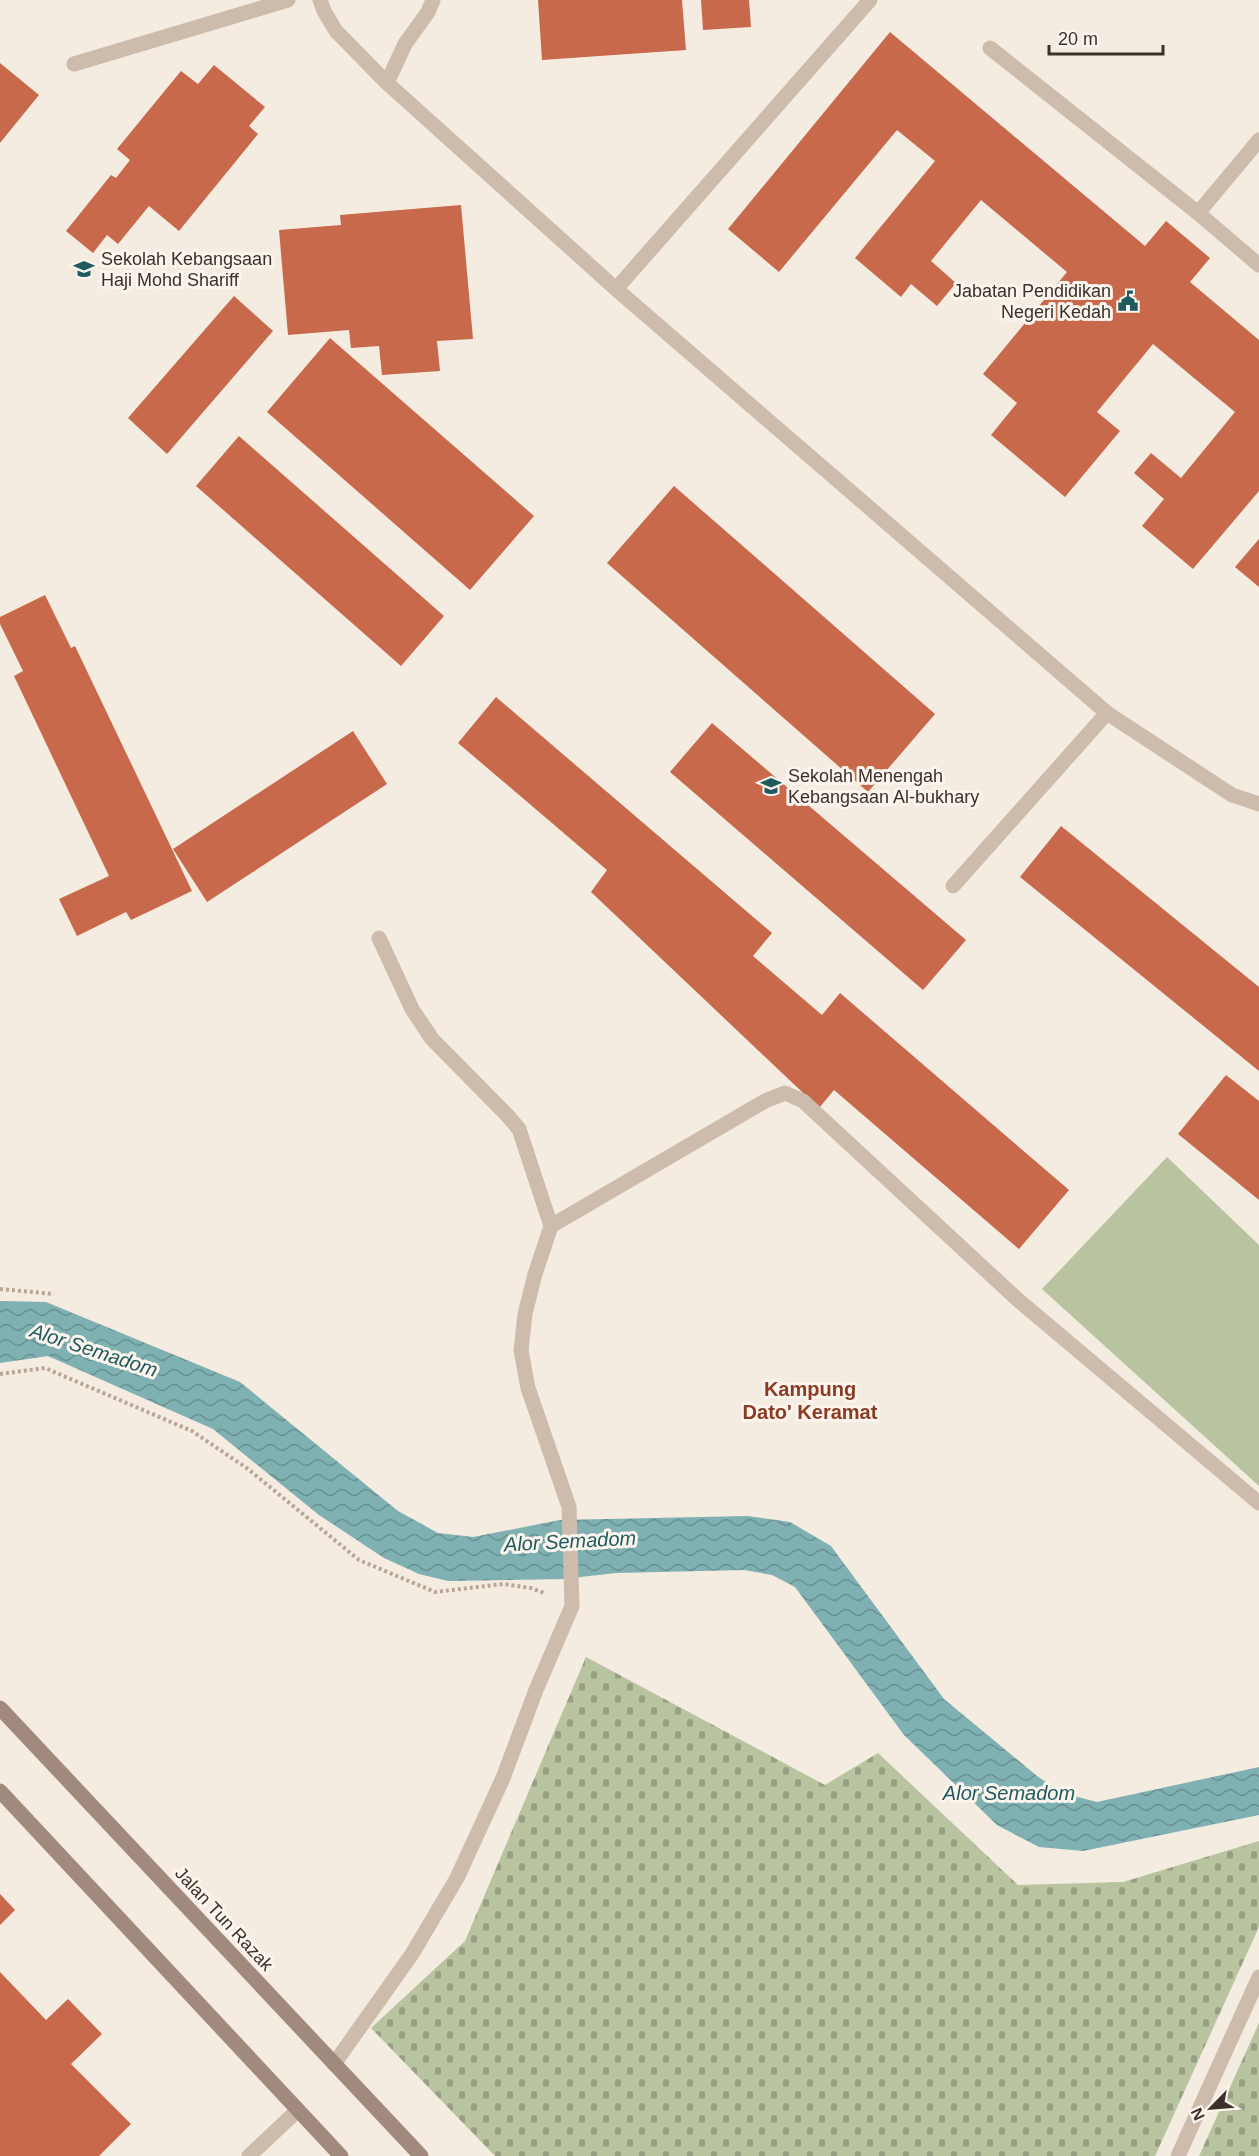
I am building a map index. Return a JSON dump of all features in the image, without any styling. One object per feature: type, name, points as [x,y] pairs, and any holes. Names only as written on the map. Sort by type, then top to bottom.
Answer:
[{"type":"main road","name":"Jalan Tun Razak","points":[[0,1708],[421,2156]]},
{"type":"main road","points":[[0,1791],[341,2156]]},
{"type":"street","points":[[74,64],[288,0]]},
{"type":"street","points":[[321,0],[324,11],[336,31],[387,83],[616,289],[1107,713],[1232,795],[1259,804]]},
{"type":"street","points":[[387,83],[405,44],[428,12],[433,0]]},
{"type":"street","points":[[616,289],[870,0]]},
{"type":"street","points":[[990,48],[1198,213],[1259,265]]},
{"type":"street","points":[[1198,213],[1259,140]]},
{"type":"street","points":[[953,886],[1107,713]]},
{"type":"street","points":[[334,2064],[412,1954],[457,1878],[503,1778],[536,1690],[572,1606],[573,1583],[569,1507],[528,1388],[521,1350],[525,1314],[551,1226],[519,1129],[432,1039],[412,1009],[378,938]]},
{"type":"street","points":[[551,1226],[765,1101],[785,1093],[803,1101],[1017,1299],[1259,1503]]},
{"type":"street","points":[[1179,2156],[1259,1977]]},
{"type":"street","points":[[249,2156],[298,2110]]},
{"type":"path","points":[[0,1289],[54,1294]]},
{"type":"path","points":[[0,1374],[45,1368],[192,1431],[248,1469],[359,1560],[435,1592],[503,1584],[531,1588]]},
{"type":"green space","points":[[1167,1157],[1259,1245],[1259,1486],[1042,1289]]},
{"type":"green space","points":[[586,1657],[825,1785],[878,1753],[1018,1885],[1123,1882],[1259,1841],[1259,1927],[1155,2156],[495,2156],[371,2028],[465,1941]]},
{"type":"green space","points":[[1259,2023],[1259,2156],[1199,2156]]},
{"type":"water","name":"Alor Semadom","points":[[0,1301],[46,1302],[240,1382],[398,1511],[438,1533],[473,1537],[560,1520],[747,1516],[790,1522],[831,1546],[944,1699],[1037,1776],[1062,1793],[1097,1802],[1259,1767],[1259,1815],[1083,1851],[1039,1847],[997,1825],[904,1735],[795,1587],[772,1575],[744,1570],[616,1573],[563,1579],[448,1581],[419,1574],[384,1558],[319,1515],[213,1429],[48,1356],[0,1363]]},
{"type":"building","points":[[538,0],[682,0],[686,50],[542,60]]},
{"type":"building","points":[[701,0],[749,0],[751,27],[703,30]]},
{"type":"building","name":"Jabatan Pendidikan Negeri Kedah","points":[[890,32],[1145,246],[1166,221],[1210,258],[1190,282],[1259,340],[1259,491],[1193,569],[1142,526],[1164,499],[1134,473],[1151,453],[1181,478],[1235,412],[1153,344],[1097,412],[1120,431],[1065,497],[991,435],[1017,403],[983,374],[1067,272],[981,200],[931,261],[956,283],[937,306],[911,284],[901,297],[855,258],[935,161],[897,130],[779,272],[728,229]]},
{"type":"building","points":[[0,63],[39,95],[0,143]]},
{"type":"building","points":[[214,65],[265,107],[249,126],[258,134],[179,231],[149,206],[118,244],[107,235],[93,253],[66,231],[111,175],[116,178],[130,160],[117,149],[181,71],[198,84]]},
{"type":"building","points":[[461,205],[473,339],[437,341],[440,371],[382,375],[379,346],[351,348],[349,330],[288,335],[279,230],[341,225],[340,215]]},
{"type":"building","points":[[234,296],[273,331],[167,454],[128,418]]},
{"type":"building","points":[[330,338],[534,516],[470,590],[267,412]]},
{"type":"building","points":[[239,436],[444,616],[401,666],[196,486]]},
{"type":"building","points":[[674,486],[935,714],[868,792],[607,563]]},
{"type":"building","points":[[1259,539],[1259,587],[1235,567]]},
{"type":"building","points":[[45,595],[71,648],[75,646],[192,891],[131,920],[126,912],[77,936],[59,899],[109,876],[14,676],[23,671],[0,624],[0,617]]},
{"type":"building","points":[[496,697],[772,933],[753,956],[822,1015],[840,993],[1069,1190],[1019,1249],[834,1090],[819,1108],[591,892],[607,870],[458,743]]},
{"type":"building","points":[[712,723],[966,940],[923,990],[670,772]]},
{"type":"building","points":[[353,731],[387,784],[207,902],[173,849]]},
{"type":"building","points":[[1061,826],[1259,987],[1259,1071],[1020,877]]},
{"type":"building","points":[[1226,1075],[1259,1101],[1259,1200],[1178,1134]]},
{"type":"building","points":[[0,1894],[15,1910],[0,1925]]},
{"type":"building","points":[[0,1972],[46,2020],[68,1999],[102,2034],[71,2064],[131,2124],[99,2156],[0,2156]]},
{"type":"place","name":"Sekolah Kebangsaan Haji Mohd Shariff","points":[[84,269]]},
{"type":"place","name":"Jabatan Pendidikan Negeri Kedah","points":[[1128,301]]},
{"type":"place","name":"Sekolah Menengah Kebangsaan Al-bukhary","points":[[771,786]]},
{"type":"district","name":"Kampung Dato' Keramat","points":[[810,1400]]}]
